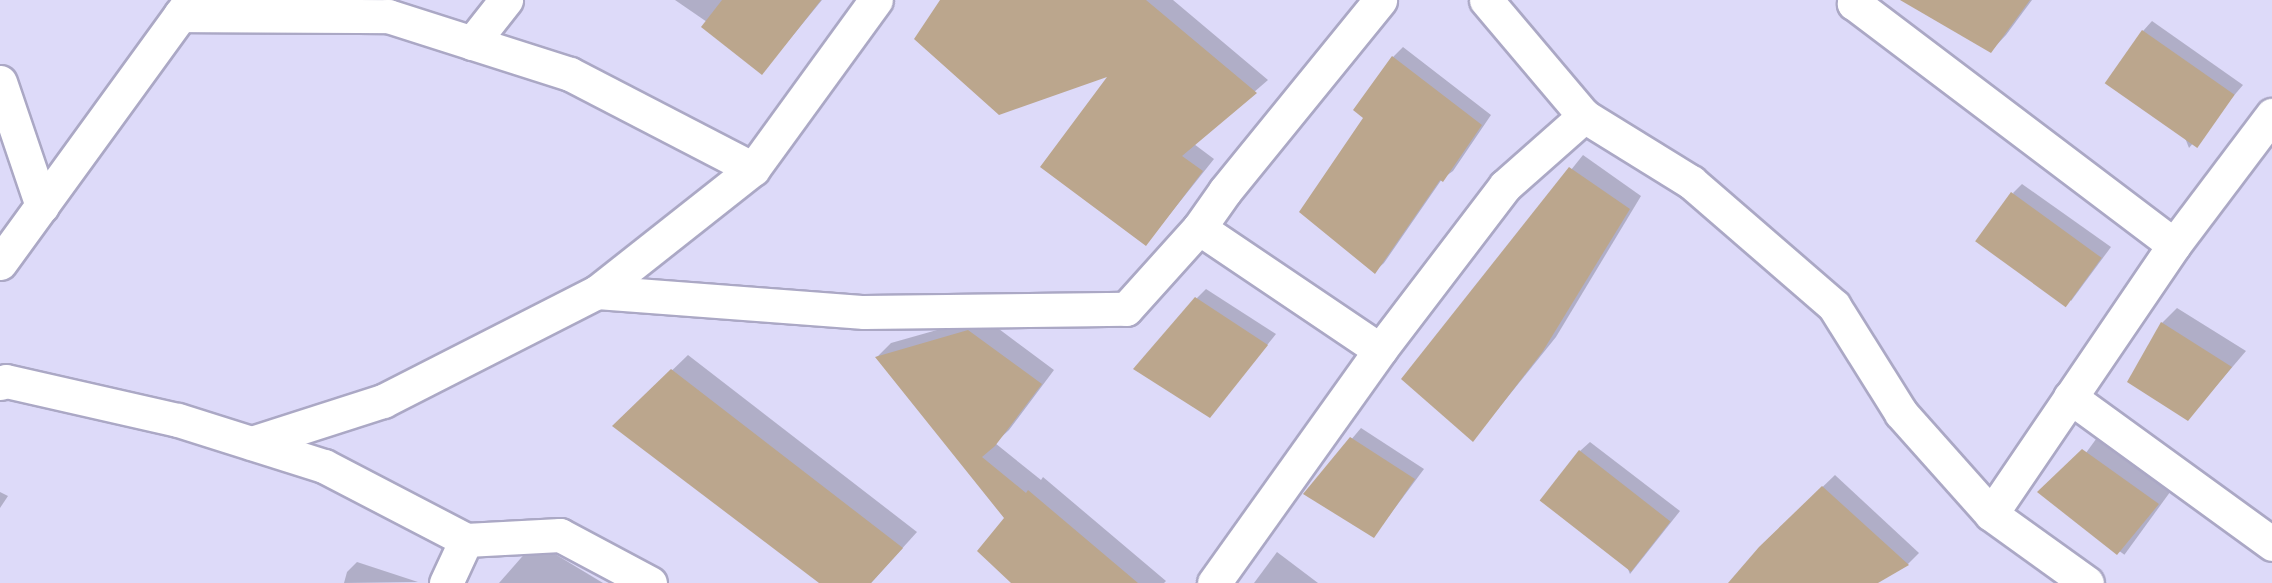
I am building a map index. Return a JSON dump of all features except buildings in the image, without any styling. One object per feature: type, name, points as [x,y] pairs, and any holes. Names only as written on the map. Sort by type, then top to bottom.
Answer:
[{"type":"street","points":[[472,43],[506,0]]},
{"type":"street","points":[[252,443],[383,401],[597,292],[753,169],[876,0]]},
{"type":"street","points":[[597,292],[864,312],[1125,309],[1199,228],[1225,191],[1380,0]]},
{"type":"street","points":[[1486,0],[1584,116],[1691,182],[1833,306],[1901,413],[1991,514],[2087,583]]},
{"type":"street","points":[[1856,0],[1854,3],[2174,245]]},
{"type":"street","points":[[0,263],[186,7],[388,16],[570,74],[753,169]]},
{"type":"street","points":[[0,82],[42,206]]},
{"type":"street","points":[[1991,514],[2174,245],[2272,115]]},
{"type":"street","points":[[1214,583],[1380,350],[1505,186],[1584,116]]},
{"type":"street","points":[[1199,228],[1380,350]]},
{"type":"street","points":[[0,383],[6,381],[178,420],[324,466],[466,540],[560,535],[650,583]]},
{"type":"street","points":[[2070,397],[2272,544]]},
{"type":"street","points":[[446,583],[466,540]]}]
